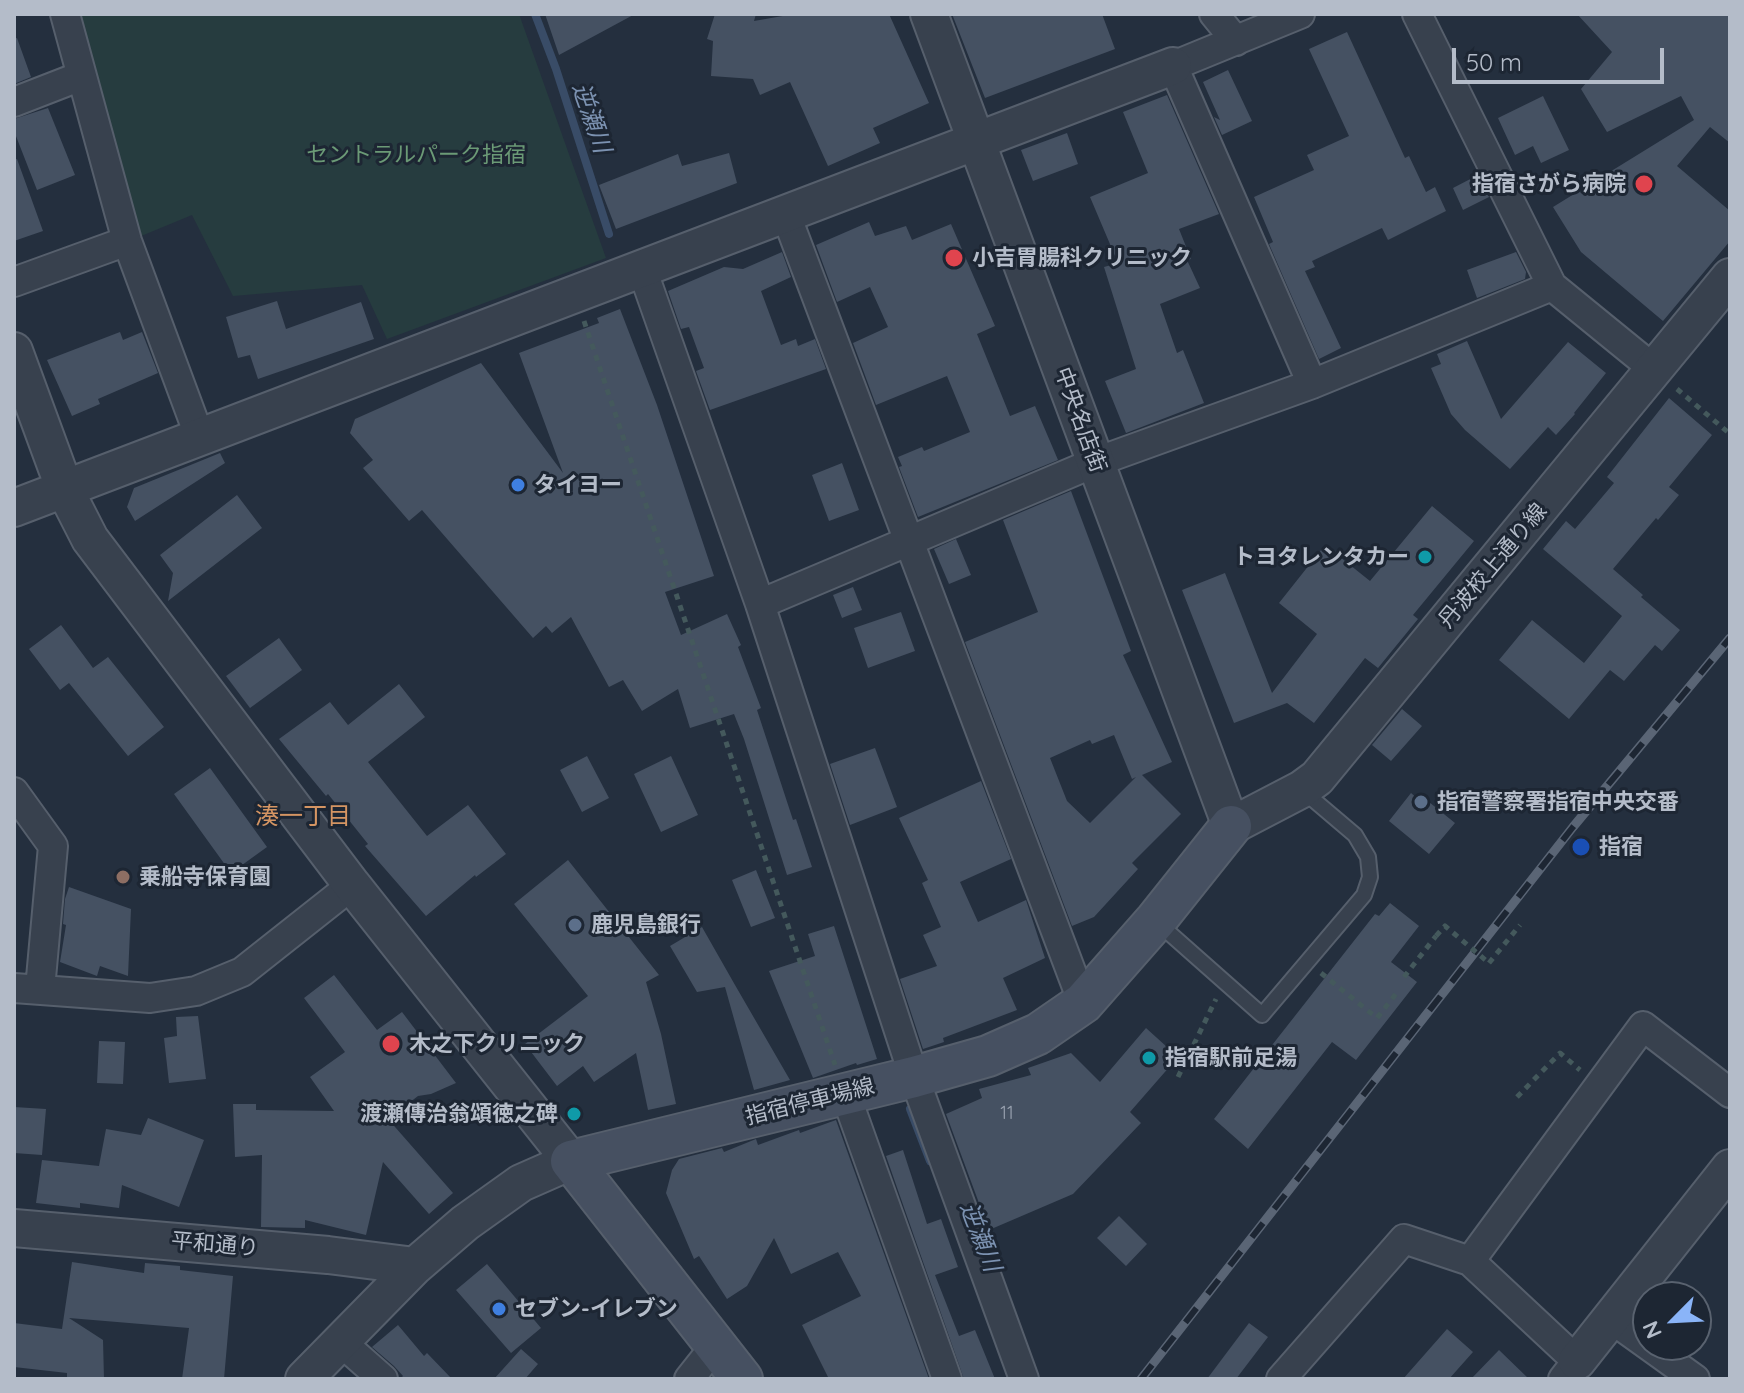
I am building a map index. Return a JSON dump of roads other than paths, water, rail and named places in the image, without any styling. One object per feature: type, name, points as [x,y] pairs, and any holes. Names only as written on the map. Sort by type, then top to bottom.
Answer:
[{"type":"main road","name":"指宿停車場線","points":[[571,1161],[914,1077],[988,1056],[1038,1034],[1083,1003],[1156,920],[1231,826]]},
{"type":"main road","points":[[571,1161],[742,1379]]},
{"type":"street","points":[[65,14],[127,241],[200,438]]},
{"type":"street","name":"中央名店街","points":[[929,14],[1231,826]]},
{"type":"street","points":[[1214,14],[1236,41]]},
{"type":"street","points":[[14,508],[786,215],[1300,14]]},
{"type":"street","points":[[1417,14],[1552,286],[1655,370]]},
{"type":"street","points":[[1173,66],[1312,384]]},
{"type":"street","points":[[14,102],[81,76]]},
{"type":"street","points":[[786,215],[1083,1003]]},
{"type":"street","points":[[14,282],[127,241]]},
{"type":"street","points":[[642,269],[760,604],[914,1077],[1024,1379]]},
{"type":"street","name":"丹波校上通り線","points":[[1231,826],[1317,778],[1730,277]]},
{"type":"street","points":[[760,604],[1096,462],[1312,384],[1552,286]]},
{"type":"street","points":[[14,351],[65,490],[90,539],[352,885],[571,1161],[544,1171],[496,1199],[415,1266],[304,1379]]},
{"type":"street","points":[[14,792],[53,846],[27,988],[150,998],[196,991],[242,972],[352,885]]},
{"type":"street","points":[[1470,1261],[1643,1026],[1730,1093]]},
{"type":"street","points":[[845,1093],[947,1379]]},
{"type":"street","points":[[1281,1379],[1404,1239],[1470,1261],[1570,1370],[1730,1168]]},
{"type":"street","name":"平和通り","points":[[14,1228],[328,1255],[415,1266]]},
{"type":"street","points":[[1610,1318],[1695,1379]]},
{"type":"street","points":[[341,1342],[383,1379]]},
{"type":"street","points":[[689,1379],[716,1345]]},
{"type":"lane","points":[[1156,920],[1262,1015],[1364,895],[1370,877],[1365,848],[1355,835],[1302,789]]},
{"type":"waterway","name":"逆瀬川","points":[[535,14],[609,234]]},
{"type":"waterway","name":"逆瀬川","points":[[910,1109],[930,1161]]},
{"type":"railway","points":[[1141,1379],[1573,827],[1730,638]]},
{"type":"place","name":"指宿さがら病院","points":[[1644,184]]},
{"type":"place","name":"小吉胃腸科クリニック","points":[[954,258]]},
{"type":"place","name":"タイヨー","points":[[518,485]]},
{"type":"place","name":"トヨタレンタカー","points":[[1425,557]]},
{"type":"place","name":"指宿警察署指宿中央交番","points":[[1421,802]]},
{"type":"place","name":"指宿","points":[[1581,847]]},
{"type":"place","name":"乗船寺保育園","points":[[123,877]]},
{"type":"place","name":"鹿児島銀行","points":[[575,925]]},
{"type":"place","name":"木之下クリニック","points":[[391,1044]]},
{"type":"place","name":"指宿駅前足湯","points":[[1149,1058]]},
{"type":"place","name":"渡瀬傳治翁頌徳之碑","points":[[574,1114]]},
{"type":"place","name":"セブン-イレブン","points":[[499,1309]]},
{"type":"district","name":"湊一丁目","points":[[303,817]]},
{"type":"park label","name":"セントラルパーク指宿","points":[[416,155]]}]
